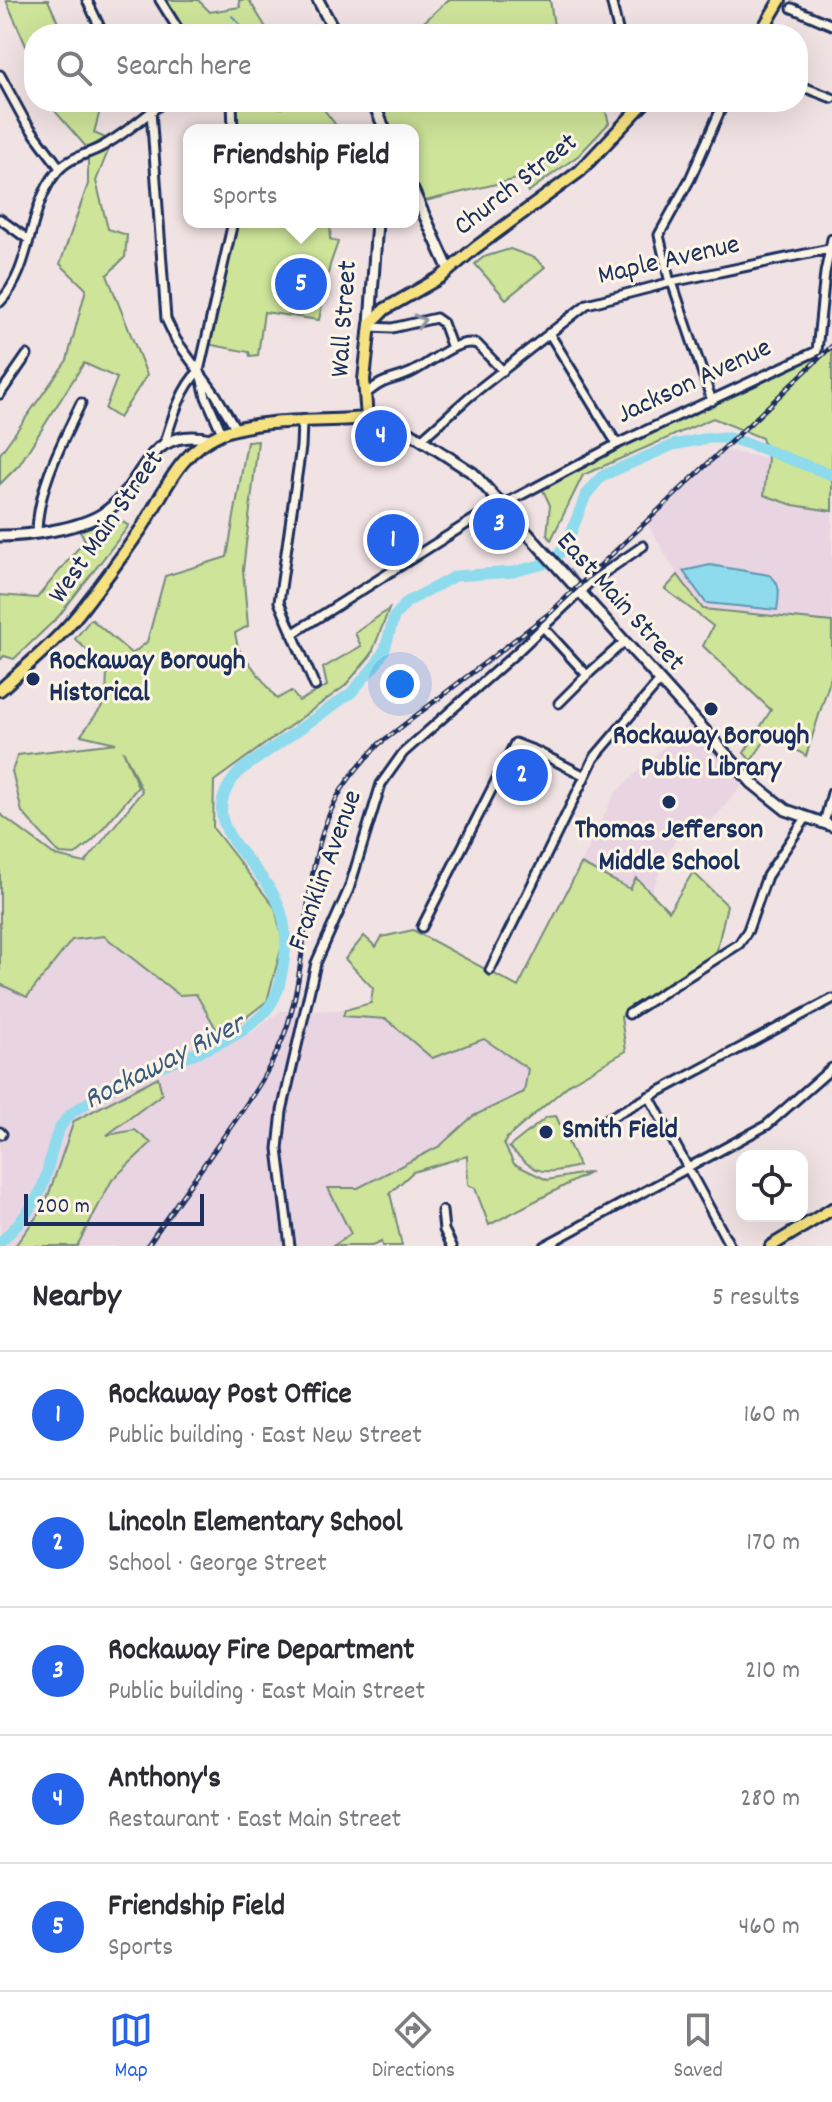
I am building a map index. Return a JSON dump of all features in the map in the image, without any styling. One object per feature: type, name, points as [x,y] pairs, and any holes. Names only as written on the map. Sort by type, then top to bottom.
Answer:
[{"type":"main road","points":[[766,24],[780,0]]},
{"type":"main road","name":"Church Street","points":[[370,325],[385,309],[421,290],[591,162],[636,112]]},
{"type":"main road","name":"Wall Street","points":[[367,418],[365,361],[370,325]]},
{"type":"main road","name":"West Main Street","points":[[0,690],[77,616],[143,526],[173,472],[189,455],[211,439],[236,429],[367,418]]},
{"type":"main road","points":[[771,1246],[832,1209]]},
{"type":"street","points":[[87,0],[98,24]]},
{"type":"street","points":[[160,0],[175,24]]},
{"type":"street","points":[[318,0],[331,24]]},
{"type":"street","points":[[611,0],[617,24]]},
{"type":"street","points":[[792,8],[832,25]]},
{"type":"street","points":[[0,75],[25,121],[60,168]]},
{"type":"street","points":[[0,95],[5,87]]},
{"type":"street","points":[[808,89],[832,98]]},
{"type":"street","points":[[0,302],[12,287],[44,194],[60,168],[75,157],[109,142],[146,112]]},
{"type":"street","points":[[151,112],[166,319],[176,340],[236,429]]},
{"type":"street","points":[[712,401],[671,283],[659,235],[691,177],[720,112]]},
{"type":"street","points":[[419,203],[449,270]]},
{"type":"street","points":[[0,219],[29,240]]},
{"type":"street","points":[[222,433],[206,397],[199,371],[232,228]]},
{"type":"street","name":"Wall Street","points":[[370,325],[377,228]]},
{"type":"street","points":[[829,249],[832,239]]},
{"type":"street","name":"Maple Avenue","points":[[422,439],[587,304],[829,249]]},
{"type":"street","name":"Jackson Avenue","points":[[292,634],[502,504],[617,444],[817,351],[829,249]]},
{"type":"street","points":[[372,305],[385,309]]},
{"type":"street","points":[[370,325],[392,328],[436,318],[443,323],[452,348]]},
{"type":"street","points":[[549,333],[617,444]]},
{"type":"street","points":[[366,394],[384,380],[409,374],[452,348],[474,342],[503,371]]},
{"type":"street","points":[[0,394],[27,355]]},
{"type":"street","points":[[165,442],[169,426],[192,378],[199,371]]},
{"type":"street","points":[[37,532],[38,516],[56,457],[81,403]]},
{"type":"street","name":"East Main Street","points":[[367,418],[388,419],[473,473],[659,682],[771,800],[786,810],[828,824]]},
{"type":"street","points":[[302,423],[279,602],[315,686]]},
{"type":"street","points":[[0,536],[80,523],[103,514],[165,442],[184,437],[211,439]]},
{"type":"street","name":"Franklin Avenue","points":[[290,1246],[278,1149],[282,1111],[316,963],[349,889],[381,784],[403,753],[579,591],[643,546]]},
{"type":"street","points":[[543,627],[587,675]]},
{"type":"street","points":[[559,703],[624,642]]},
{"type":"street","points":[[490,970],[594,758],[659,682]]},
{"type":"street","points":[[422,927],[515,743],[585,776]]},
{"type":"street","points":[[828,824],[832,793]]},
{"type":"street","points":[[629,1014],[739,944],[748,930],[767,876],[806,818]]},
{"type":"street","points":[[583,1132],[832,999]]},
{"type":"street","points":[[544,1246],[767,1125],[832,1068]]},
{"type":"street","points":[[649,1096],[730,1246]]},
{"type":"street","points":[[442,1211],[444,1230],[452,1246]]},
{"type":"shaded area","points":[[720,450],[768,458],[793,505],[832,511],[832,622],[702,609],[678,575],[646,521]]},
{"type":"shaded area","name":"Thomas Jefferson Middle School","points":[[689,724],[744,783],[712,821],[695,812],[668,852],[651,893],[636,878],[631,889],[581,864],[615,793]]},
{"type":"shaded area","points":[[104,936],[179,995],[196,994],[221,1037],[251,1033],[281,1011],[345,1010],[344,1016],[386,1019],[432,1058],[484,1038],[528,1069],[524,1092],[473,1116],[440,1146],[357,1188],[328,1188],[351,1234],[333,1246],[77,1246],[112,1180],[151,1143],[135,1130],[106,1136],[162,1094],[74,1121],[45,1205],[15,1246],[0,1246],[0,984],[27,997],[73,940]]},
{"type":"green space","points":[[6,0],[48,0],[59,24],[24,24],[24,41]]},
{"type":"green space","points":[[167,0],[198,0],[210,12],[240,7],[239,0],[249,0],[264,24],[178,24]]},
{"type":"green space","points":[[448,0],[550,0],[554,24],[422,24]]},
{"type":"green space","points":[[56,112],[98,112],[94,133],[112,141],[96,181],[108,229],[127,235],[125,257],[107,275],[147,375],[119,418],[105,409],[117,378],[84,363],[19,465],[0,484],[0,454],[67,360],[86,289],[60,264],[88,184],[88,149]]},
{"type":"green space","points":[[232,112],[326,112],[335,124],[233,124]]},
{"type":"green space","points":[[383,112],[606,112],[609,123],[579,155],[528,192],[521,178],[425,201],[419,189],[419,124],[388,124]]},
{"type":"green space","points":[[234,228],[331,228],[330,239],[338,242],[319,320],[264,312],[258,355],[250,356],[249,352],[207,344]]},
{"type":"green space","points":[[510,249],[535,258],[545,267],[506,299],[475,264],[484,257]]},
{"type":"green space","points":[[832,348],[832,511],[793,505],[764,495],[768,458],[762,438],[713,418],[583,475],[551,540],[547,535],[550,505],[541,486]]},
{"type":"green space","points":[[258,441],[243,570],[248,626],[235,633],[238,648],[277,699],[291,691],[299,701],[327,686],[323,668],[361,646],[355,633],[389,609],[371,655],[345,686],[214,781],[213,828],[275,908],[283,942],[267,1001],[221,1037],[196,994],[179,995],[104,936],[72,940],[27,997],[0,984],[0,814],[56,856],[85,863],[142,791],[123,750],[138,787],[93,840],[75,855],[60,854],[22,812],[12,771],[18,755],[116,743],[81,735],[106,701],[107,669],[75,639],[91,619],[132,654],[147,642],[165,576],[227,557],[247,442]]},
{"type":"green space","points":[[108,514],[128,525],[127,528],[58,617],[14,659],[4,656],[0,660],[0,595],[37,598],[85,540],[78,527]]},
{"type":"green space","points":[[678,575],[703,609],[832,622],[832,674],[806,756],[770,733],[751,761],[744,753],[771,710],[703,646],[713,626],[665,589]]},
{"type":"green space","points":[[581,864],[630,889],[636,878],[669,911],[693,872],[727,905],[714,963],[621,1017],[626,1051],[572,1082],[507,1138],[504,1144],[514,1164],[547,1180],[591,1172],[489,1225],[475,1188],[468,1185],[467,1156],[413,1172],[390,1193],[402,1246],[382,1246],[381,1242],[372,1246],[333,1246],[351,1234],[328,1188],[358,1188],[440,1146],[473,1116],[524,1092],[528,1069],[484,1039],[432,1058],[386,1019],[343,1016],[345,1010],[371,1003],[373,988],[345,959],[364,936],[376,947],[382,937],[413,930],[518,987]]},
{"type":"green space","points":[[158,1077],[162,1094],[107,1135],[135,1130],[151,1143],[112,1180],[77,1246],[15,1246],[45,1205],[74,1121]]},
{"type":"green space","name":"Smith Field","points":[[556,1116],[579,1166],[556,1171],[533,1168],[509,1147],[547,1117]]},
{"type":"water","points":[[710,565],[769,575],[778,586],[777,610],[706,603],[683,571]]},
{"type":"waterway","points":[[232,16],[240,24]]},
{"type":"waterway","name":"Rockaway River","points":[[0,1243],[38,1196],[47,1174],[55,1138],[76,1110],[132,1078],[220,1043],[240,1032],[271,1004],[279,986],[286,944],[282,914],[268,886],[232,839],[224,823],[221,807],[227,789],[241,770],[351,693],[377,663],[385,649],[394,617],[407,602],[455,576],[513,572],[544,564],[560,553],[586,495],[602,476],[673,445],[709,438],[729,438],[832,475]]},
{"type":"railway","points":[[147,1246],[249,1100],[281,1042],[295,998],[317,851],[338,796],[352,775],[379,744],[551,612],[832,346]]},
{"type":"place","name":"Friendship Field","points":[[301,284]]},
{"type":"place","name":"Anthony's","points":[[381,436]]},
{"type":"place","name":"Rockaway Fire Department","points":[[499,524]]},
{"type":"place","name":"Rockaway Post Office","points":[[393,540]]},
{"type":"place","name":"Rockaway Borough Historical","points":[[33,679]]},
{"type":"place","name":"Rockaway Borough Public Library","points":[[711,709]]},
{"type":"place","name":"Lincoln Elementary School","points":[[522,775]]},
{"type":"place","name":"Thomas Jefferson Middle School","points":[[669,802]]},
{"type":"place","name":"Smith Field","points":[[546,1132]]}]
